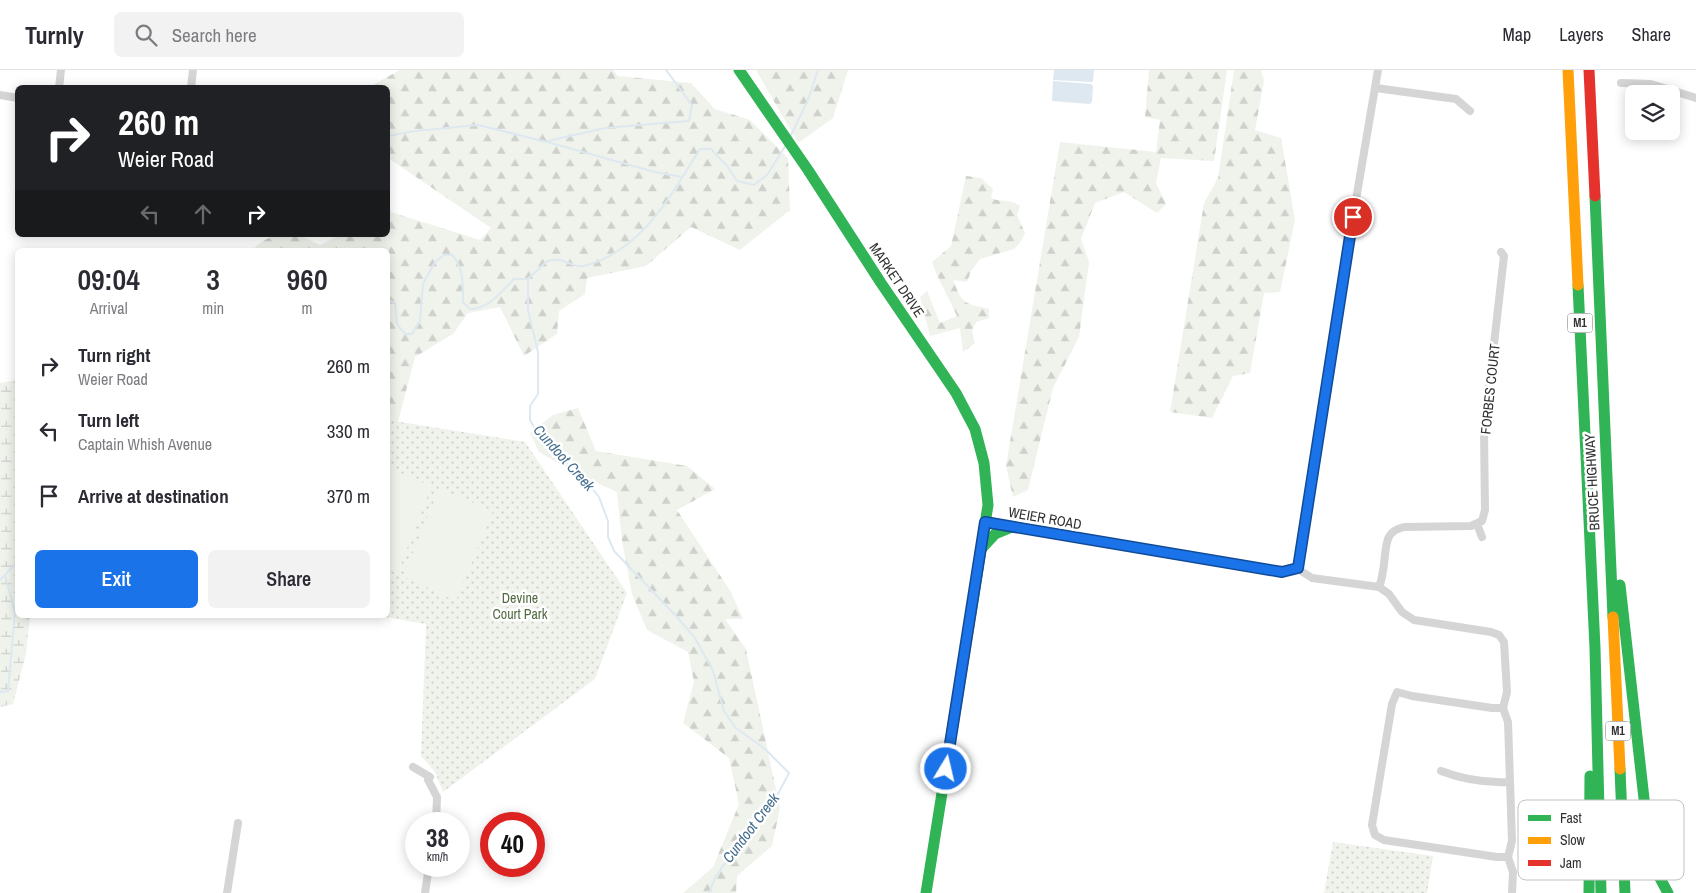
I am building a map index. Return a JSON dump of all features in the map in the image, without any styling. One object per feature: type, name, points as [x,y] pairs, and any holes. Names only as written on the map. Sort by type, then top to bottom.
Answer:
[{"type":"main road","name":"MARKET DRIVE","points":[[739,70],[808,170],[881,283],[956,393],[974,429],[984,463],[988,505],[985,522]]},
{"type":"main road","name":"BRUCE HIGHWAY","points":[[1568,70],[1595,648],[1599,800]]},
{"type":"main road","name":"BRUCE HIGHWAY","points":[[1589,70],[1622,800]]},
{"type":"main road","points":[[926,893],[985,522]]},
{"type":"main road","points":[[981,550],[994,535],[1012,527]]},
{"type":"main road","points":[[1611,570],[1620,584],[1644,800]]},
{"type":"main road","points":[[1590,800],[1590,746],[1597,724]]},
{"type":"main road","points":[[1589,880],[1589,893]]},
{"type":"main road","name":"BRUCE HIGHWAY","points":[[1601,880],[1601,893]]},
{"type":"main road","name":"BRUCE HIGHWAY","points":[[1625,880],[1626,893]]},
{"type":"main road","points":[[1661,880],[1668,893]]},
{"type":"street","points":[[59,85],[61,70]]},
{"type":"street","points":[[190,85],[193,70]]},
{"type":"street","points":[[1378,70],[1298,568],[1312,578],[1379,587],[1389,594],[1402,612],[1414,620],[1500,635],[1504,642],[1507,692],[1503,708],[1508,722],[1512,841],[1508,857],[1513,872],[1512,893]]},
{"type":"street","points":[[1620,83],[1651,84],[1696,98]]},
{"type":"street","points":[[1376,88],[1456,99],[1470,111]]},
{"type":"street","points":[[0,95],[15,98]]},
{"type":"street","name":"FORBES COURT","points":[[1477,524],[1482,521],[1485,510],[1484,432],[1504,256],[1501,252]]},
{"type":"street","name":"WEIER ROAD","points":[[985,522],[1282,572],[1298,568]]},
{"type":"street","points":[[1379,587],[1384,576],[1388,537],[1395,530],[1404,527],[1471,526],[1477,524],[1482,537]]},
{"type":"street","points":[[1503,708],[1412,696],[1397,692],[1392,704],[1372,825],[1375,835],[1384,840],[1508,857]]},
{"type":"street","points":[[413,767],[430,776],[428,780],[437,797],[436,812]]},
{"type":"street","points":[[1441,771],[1453,776],[1495,783],[1510,782]]},
{"type":"street","points":[[227,893],[238,823]]},
{"type":"street","points":[[425,893],[428,877]]},
{"type":"green space","points":[[400,70],[613,70],[618,76],[691,83],[715,109],[750,120],[788,158],[790,210],[740,250],[691,227],[646,266],[587,278],[585,294],[559,311],[557,334],[524,356],[500,307],[468,313],[453,334],[415,357],[398,422],[390,420],[390,248],[255,248],[271,237],[303,237],[320,245],[336,237],[390,237],[390,208],[391,212],[480,240],[491,228],[390,159],[390,85],[373,85]]},
{"type":"green space","points":[[756,70],[848,70],[833,118],[798,143]]},
{"type":"green space","points":[[1149,70],[1227,70],[1214,161],[1161,158],[1156,183],[1166,204],[1157,213],[1124,192],[1095,203],[1081,239],[1089,262],[1079,337],[1053,388],[1028,490],[1013,497],[1006,466],[1060,142],[1156,152],[1160,120],[1145,117]]},
{"type":"green space","points":[[1234,70],[1261,70],[1264,81],[1255,130],[1281,138],[1295,220],[1280,292],[1264,293],[1250,373],[1233,376],[1212,418],[1170,412],[1204,203],[1218,178]]},
{"type":"green space","points":[[966,176],[981,178],[993,189],[991,198],[1012,202],[1020,206],[1017,215],[1025,233],[1020,243],[1014,249],[980,259],[971,271],[967,282],[953,280],[965,302],[989,309],[989,318],[976,322],[972,331],[975,343],[963,352],[960,328],[930,336],[920,297],[927,291],[940,323],[957,316],[932,262],[951,246]]},
{"type":"green space","points":[[15,380],[15,618],[30,618],[26,654],[13,704],[0,707],[0,383]]},
{"type":"green space","points":[[578,408],[596,451],[687,466],[715,489],[677,510],[731,592],[743,619],[725,619],[746,649],[780,808],[772,846],[737,876],[736,893],[683,893],[713,867],[739,804],[729,758],[683,723],[694,682],[688,652],[647,630],[632,594],[622,541],[617,492],[575,473],[539,452],[530,433],[553,415]]},
{"type":"green space","name":"Devine Court Park","points":[[390,420],[525,442],[627,593],[595,679],[443,792],[435,772],[421,756],[426,624],[390,618]]},
{"type":"green space","points":[[390,469],[432,486],[397,574],[390,570]]},
{"type":"green space","points":[[439,489],[493,511],[456,601],[403,576]]},
{"type":"green space","points":[[1333,842],[1433,856],[1427,893],[1324,893]]},
{"type":"shaded area","points":[[1054,70],[1094,70],[1093,81],[1053,80]]},
{"type":"shaded area","points":[[1053,81],[1091,84],[1093,86],[1092,102],[1090,104],[1052,101]]},
{"type":"waterway","points":[[548,141],[605,128],[689,121],[692,105],[666,70]]},
{"type":"waterway","name":"Cundoot Creek","points":[[790,137],[808,100],[818,70]]},
{"type":"waterway","points":[[390,136],[415,131],[478,125],[655,172],[682,177]]},
{"type":"waterway","name":"Cundoot Creek","points":[[709,893],[715,878],[749,827],[771,807],[789,773],[765,749],[736,728],[724,711],[713,671],[695,638],[614,551],[608,537],[608,521],[599,497],[574,465],[535,429],[530,420],[530,406],[538,394],[538,352],[528,310],[528,279],[547,261],[558,260],[584,266],[604,259],[623,248],[639,235],[653,219],[678,185],[700,149],[711,149],[727,166],[737,181],[754,185],[767,175],[786,145]]},
{"type":"waterway","points":[[390,301],[395,303],[397,324],[405,334],[412,334],[420,321],[423,284],[435,262],[444,255],[452,255],[459,265],[462,277],[463,302],[470,309],[489,303],[514,279],[528,279]]},
{"type":"waterway","points":[[0,580],[15,564]]},
{"type":"waterway","points":[[0,692],[8,691],[15,612],[5,575]]},
{"type":"traffic: fast","points":[[739,70],[808,170],[881,283],[956,393],[975,429],[984,463],[988,505],[971,613]]},
{"type":"traffic: fast","points":[[1595,196],[1613,617]]},
{"type":"traffic: fast","points":[[1578,285],[1595,648],[1599,800]]},
{"type":"traffic: fast","points":[[982,548],[995,534],[1012,527]]},
{"type":"traffic: fast","points":[[1620,585],[1644,800]]},
{"type":"traffic: fast","points":[[926,893],[946,768]]},
{"type":"traffic: fast","points":[[1620,769],[1621,800]]},
{"type":"traffic: fast","points":[[1590,776],[1590,800]]},
{"type":"traffic: fast","points":[[1589,880],[1589,893]]},
{"type":"traffic: fast","points":[[1601,880],[1601,893]]},
{"type":"traffic: fast","points":[[1624,880],[1625,893]]},
{"type":"traffic: fast","points":[[1661,880],[1668,893]]},
{"type":"traffic: slow","points":[[1568,70],[1578,285]]},
{"type":"traffic: slow","points":[[946,768],[971,613]]},
{"type":"traffic: slow","points":[[1613,617],[1620,769]]},
{"type":"traffic: jam","points":[[1589,70],[1595,196]]},
{"type":"route","points":[[946,769],[985,522],[1282,572],[1298,568],[1353,217]]}]
